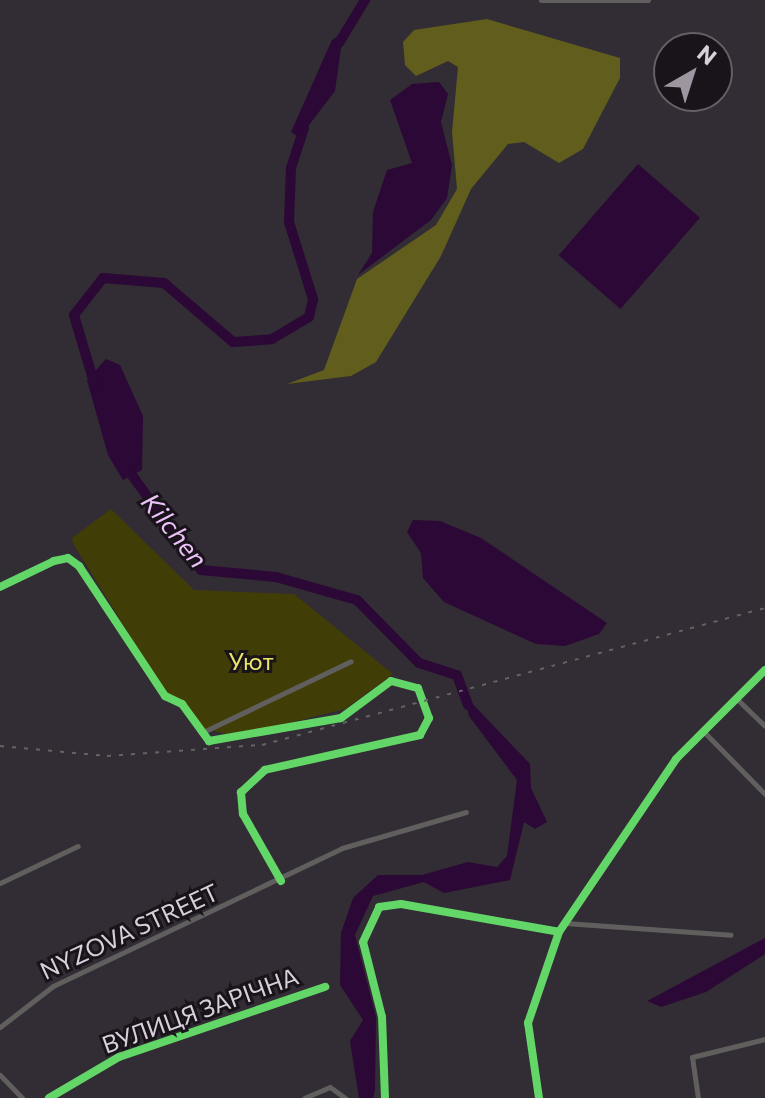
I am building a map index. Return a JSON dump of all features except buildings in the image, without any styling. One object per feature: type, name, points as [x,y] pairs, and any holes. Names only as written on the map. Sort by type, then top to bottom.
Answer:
[{"type":"street","points":[[541,0],[648,0]]},
{"type":"street","points":[[0,587],[54,561],[68,558],[79,566],[165,696],[182,704],[209,741],[241,740],[341,718],[391,681],[409,682],[423,696],[429,718],[420,735],[265,770],[241,792],[243,814],[281,881]]},
{"type":"street","points":[[201,733],[351,661]]},
{"type":"street","points":[[539,1098],[528,1023],[559,932],[676,759],[706,734],[765,670]]},
{"type":"street","points":[[738,700],[765,726]]},
{"type":"street","points":[[706,734],[765,794]]},
{"type":"street","name":"NYZOVA STREET","points":[[0,1027],[53,986],[281,881],[342,848],[466,812]]},
{"type":"street","points":[[0,883],[78,846]]},
{"type":"street","points":[[385,1098],[382,1017],[363,942],[379,907],[401,904],[559,932]]},
{"type":"street","points":[[564,923],[731,935]]},
{"type":"street","name":"ВУЛИЦЯ ЗАРІЧНА","points":[[49,1098],[119,1057],[325,987]]},
{"type":"street","points":[[698,1098],[692,1057],[765,1039]]},
{"type":"street","points":[[0,1075],[22,1098]]},
{"type":"street","points":[[304,1098],[330,1087],[345,1098]]},
{"type":"green space","name":"Уют","points":[[111,509],[194,590],[294,594],[393,674],[345,709],[236,736],[204,729],[162,687],[74,545],[72,538]]},
{"type":"shaded area","points":[[487,19],[620,58],[620,78],[583,149],[559,163],[524,142],[508,144],[471,189],[441,256],[376,362],[351,376],[287,384],[324,370],[357,279],[436,225],[457,189],[452,132],[458,67],[448,61],[416,76],[405,65],[403,42],[414,30]]},
{"type":"shaded area","points":[[343,33],[335,91],[299,138],[291,132],[332,40]]},
{"type":"shaded area","points":[[439,82],[448,94],[441,122],[452,165],[447,198],[431,220],[358,275],[372,253],[373,212],[387,170],[412,163],[390,100],[412,84]]},
{"type":"shaded area","points":[[638,164],[700,218],[621,309],[559,255]]},
{"type":"shaded area","points":[[106,359],[120,365],[143,416],[142,470],[123,480],[108,455],[87,380]]},
{"type":"shaded area","points":[[413,520],[440,521],[481,538],[607,623],[599,634],[565,646],[536,644],[444,602],[423,578],[421,553],[407,532]]},
{"type":"shaded area","points":[[464,695],[530,764],[531,788],[547,822],[535,829],[524,822],[510,880],[444,893],[424,882],[373,896],[355,935],[376,1017],[375,1090],[373,1098],[359,1098],[350,1041],[363,1020],[340,985],[341,933],[353,898],[378,875],[422,875],[468,862],[497,867],[507,856],[517,780],[469,716]]},
{"type":"shaded area","points":[[765,938],[765,954],[706,992],[661,1007],[647,1001]]},
{"type":"waterway","name":"Kilchen","points":[[339,43],[365,0]]},
{"type":"waterway","name":"Kilchen","points":[[96,389],[74,315],[103,278],[164,283],[233,342],[272,339],[309,317],[313,299],[289,222],[291,168],[304,128]]},
{"type":"waterway","name":"Kilchen","points":[[126,467],[201,570],[276,577],[357,600],[419,663],[457,675],[468,705]]},
{"type":"railway","points":[[0,746],[107,756],[262,745],[765,608]]},
{"type":"traffic: fast","points":[[0,587],[54,561],[68,558],[79,566],[165,696],[182,704],[209,741],[341,718],[391,681],[418,688],[429,718],[420,735],[265,770],[241,792],[243,814],[281,881]]},
{"type":"traffic: fast","points":[[539,1098],[528,1023],[559,932],[676,759],[765,670]]},
{"type":"traffic: fast","points":[[385,1098],[382,1017],[363,942],[379,907],[401,904],[559,932]]},
{"type":"traffic: fast","points":[[49,1098],[119,1057],[325,987]]}]
